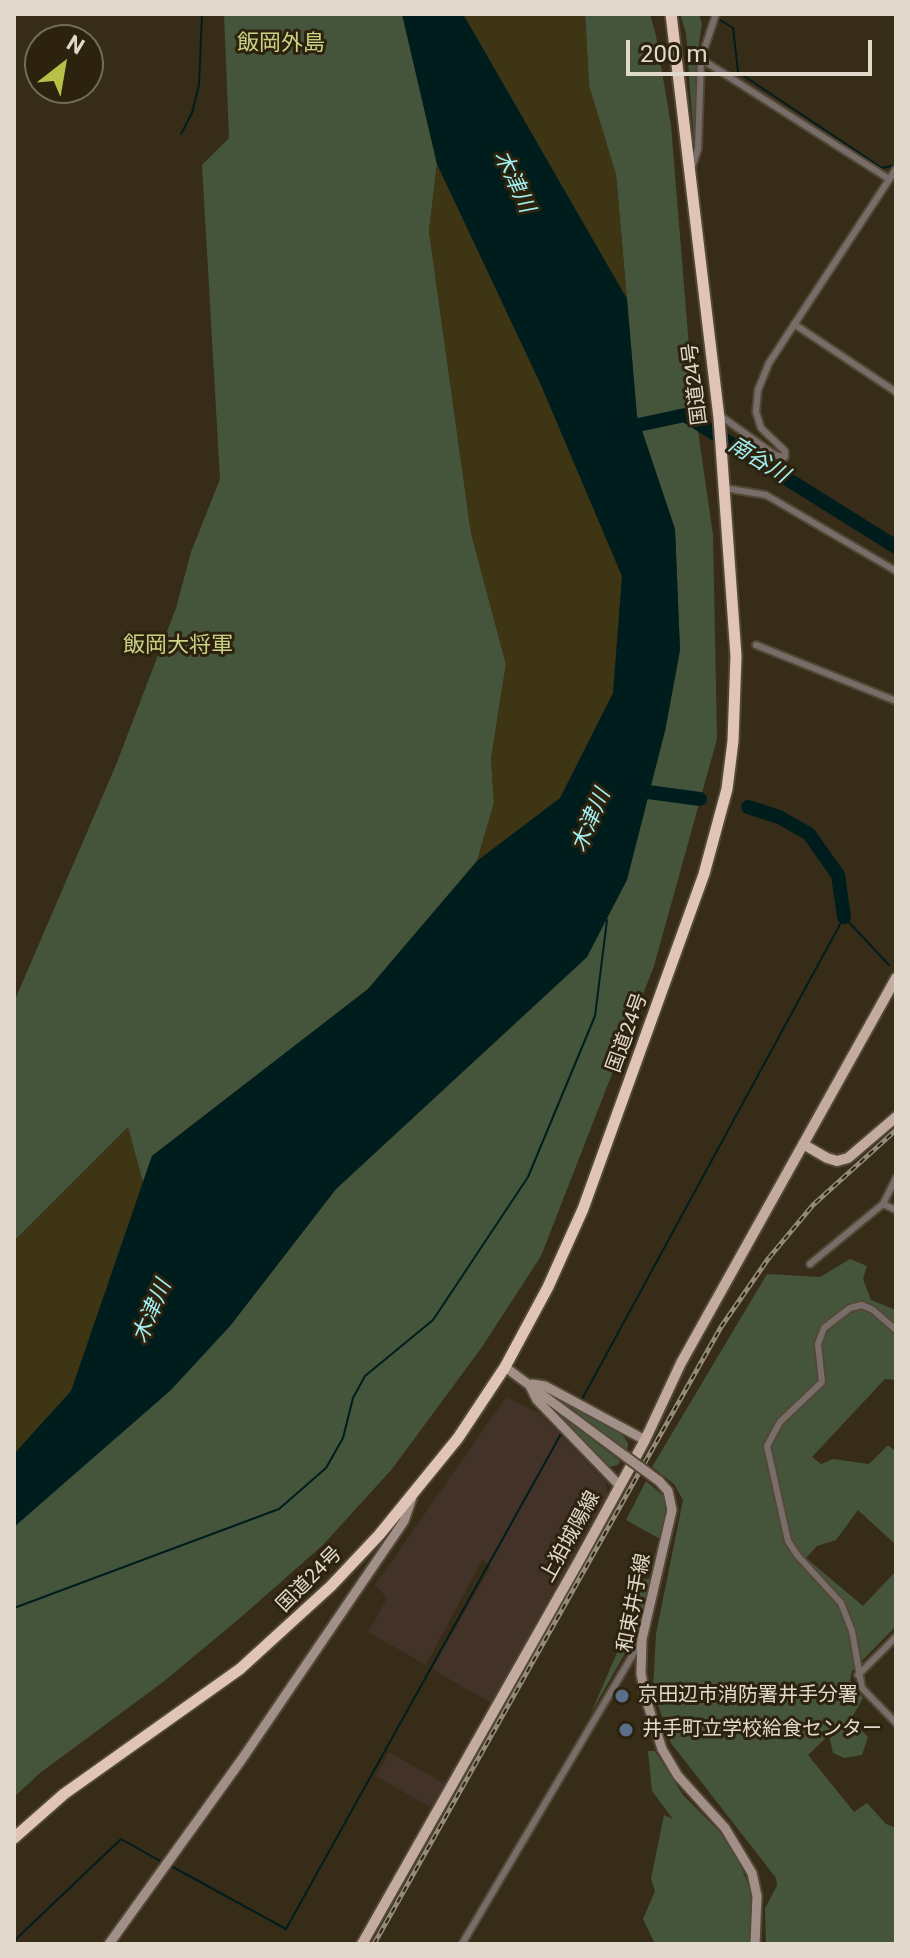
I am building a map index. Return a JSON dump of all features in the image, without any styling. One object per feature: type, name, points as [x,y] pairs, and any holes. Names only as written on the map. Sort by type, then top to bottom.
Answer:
[{"type":"highway","name":"国道24号","points":[[14,1838],[64,1794],[240,1669],[331,1586],[412,1496],[458,1438],[505,1367],[548,1287],[583,1209],[704,874],[727,789],[733,741],[736,656],[718,416],[671,14]]},
{"type":"main road","name":"上狛城陽線","points":[[362,1944],[645,1440],[681,1363],[896,978]]},
{"type":"main road","points":[[803,1144],[827,1158],[837,1161],[848,1158],[896,1117]]},
{"type":"main road","name":"和束井手線","points":[[505,1367],[659,1481],[668,1491],[672,1510],[642,1639],[641,1674],[662,1749],[678,1776],[725,1828],[752,1873],[757,1896],[755,1944]]},
{"type":"main road","points":[[528,1383],[545,1386],[645,1440]]},
{"type":"main road","points":[[528,1383],[537,1400],[619,1485]]},
{"type":"main road","points":[[109,1944],[404,1521],[412,1496]]},
{"type":"street","points":[[690,171],[698,149],[701,59],[716,14]]},
{"type":"street","points":[[701,59],[889,179]]},
{"type":"street","points":[[718,416],[775,455],[785,457],[785,451],[761,428],[756,412],[758,390],[769,363],[896,169]]},
{"type":"street","points":[[794,324],[896,392]]},
{"type":"street","points":[[724,488],[766,495],[896,571]]},
{"type":"street","points":[[756,645],[896,701]]},
{"type":"street","points":[[810,1264],[883,1204],[896,1178]]},
{"type":"street","points":[[883,1204],[896,1210]]},
{"type":"street","points":[[896,1330],[873,1310],[862,1305],[850,1308],[824,1328],[818,1344],[822,1382],[780,1422],[767,1446],[772,1483],[788,1541],[841,1603],[852,1631],[862,1688],[896,1723]]},
{"type":"street","points":[[858,1675],[896,1637]]},
{"type":"street","points":[[462,1944],[642,1639]]},
{"type":"shaded area","points":[[506,1397],[539,1413],[605,1481],[608,1493],[491,1703],[432,1669],[491,1566],[482,1560],[426,1665],[368,1632],[387,1598],[375,1585]]},
{"type":"shaded area","points":[[389,1752],[445,1784],[431,1808],[376,1776]]},
{"type":"green space","points":[[224,14],[402,14],[437,164],[429,231],[471,533],[506,664],[491,759],[494,803],[477,861],[368,989],[152,1156],[143,1182],[127,1128],[14,1241],[14,1002],[116,765],[176,608],[191,552],[220,479],[202,165],[229,138]]},
{"type":"green space","points":[[585,14],[650,14],[656,36],[671,125],[693,396],[713,535],[717,739],[654,966],[541,1256],[482,1347],[392,1469],[323,1545],[240,1618],[163,1682],[40,1773],[14,1797],[14,1527],[230,1326],[336,1189],[587,957],[665,731],[680,650],[675,529],[637,416],[616,175],[589,86]]},
{"type":"green space","points":[[680,14],[699,14],[702,24],[696,63],[694,143],[686,33]]},
{"type":"green space","points":[[850,1259],[867,1266],[863,1279],[871,1300],[896,1310],[896,1380],[885,1379],[812,1457],[821,1464],[833,1459],[869,1464],[888,1445],[896,1452],[896,1545],[858,1510],[836,1540],[817,1546],[806,1558],[863,1606],[896,1571],[896,1626],[852,1671],[850,1680],[863,1698],[851,1719],[868,1737],[862,1755],[844,1758],[833,1753],[829,1735],[808,1755],[854,1812],[867,1803],[886,1824],[896,1828],[896,1944],[766,1944],[765,1908],[777,1886],[776,1878],[671,1743],[653,1690],[656,1634],[683,1500],[674,1484],[652,1467],[767,1274],[820,1277]]},
{"type":"green space","points":[[550,1391],[621,1433],[628,1443],[627,1452]]},
{"type":"green space","points":[[564,1418],[620,1461],[618,1465],[608,1467],[602,1462],[562,1422]]},
{"type":"green space","points":[[646,1481],[665,1497],[667,1503],[660,1539],[626,1520]]},
{"type":"green space","points":[[651,1579],[637,1632],[590,1715],[620,1646],[619,1627],[634,1580]]},
{"type":"green space","points":[[648,1751],[655,1751],[683,1795],[719,1831],[738,1859],[751,1892],[750,1944],[655,1944],[643,1919],[655,1891],[651,1879],[664,1815],[673,1819],[652,1791]]},
{"type":"sand","points":[[463,14],[585,14],[589,86],[616,175],[627,299]]},
{"type":"sand","points":[[437,164],[541,385],[622,577],[613,693],[560,798],[477,861],[494,803],[491,759],[506,664],[471,533],[429,231]]},
{"type":"sand","points":[[128,1127],[143,1182],[71,1392],[14,1454],[14,1241]]},
{"type":"water","name":"木津川","points":[[402,14],[463,14],[627,299],[637,416],[675,529],[680,650],[665,731],[627,880],[587,957],[336,1189],[230,1326],[171,1390],[14,1527],[14,1454],[71,1391],[152,1156],[368,989],[477,861],[560,798],[613,693],[622,576],[541,385],[437,164]]},
{"type":"waterway","points":[[181,134],[192,113],[199,85],[202,14]]},
{"type":"waterway","points":[[717,18],[733,28],[738,72],[882,168],[896,165]]},
{"type":"waterway","name":"南谷川","points":[[624,428],[685,415],[896,547]]},
{"type":"waterway","points":[[633,790],[700,799]]},
{"type":"waterway","points":[[748,807],[779,817],[809,834],[838,875],[844,917]]},
{"type":"waterway","points":[[581,1401],[844,917]]},
{"type":"waterway","points":[[845,918],[889,965]]},
{"type":"waterway","points":[[14,1608],[279,1509],[326,1468],[343,1438],[353,1398],[365,1376],[433,1320],[528,1177],[595,1016],[607,920]]},
{"type":"waterway","points":[[171,1866],[286,1929],[562,1432]]},
{"type":"waterway","points":[[14,1941],[121,1839],[162,1862]]},
{"type":"railway","points":[[374,1944],[721,1327],[768,1259],[813,1205],[896,1130]]},
{"type":"place","name":"京田辺市消防署井手分署","points":[[622,1696]]},
{"type":"place","name":"井手町立学校給食センター","points":[[626,1730]]},
{"type":"district","name":"飯岡外島","points":[[281,44]]},
{"type":"district","name":"飯岡大将軍","points":[[178,646]]}]
